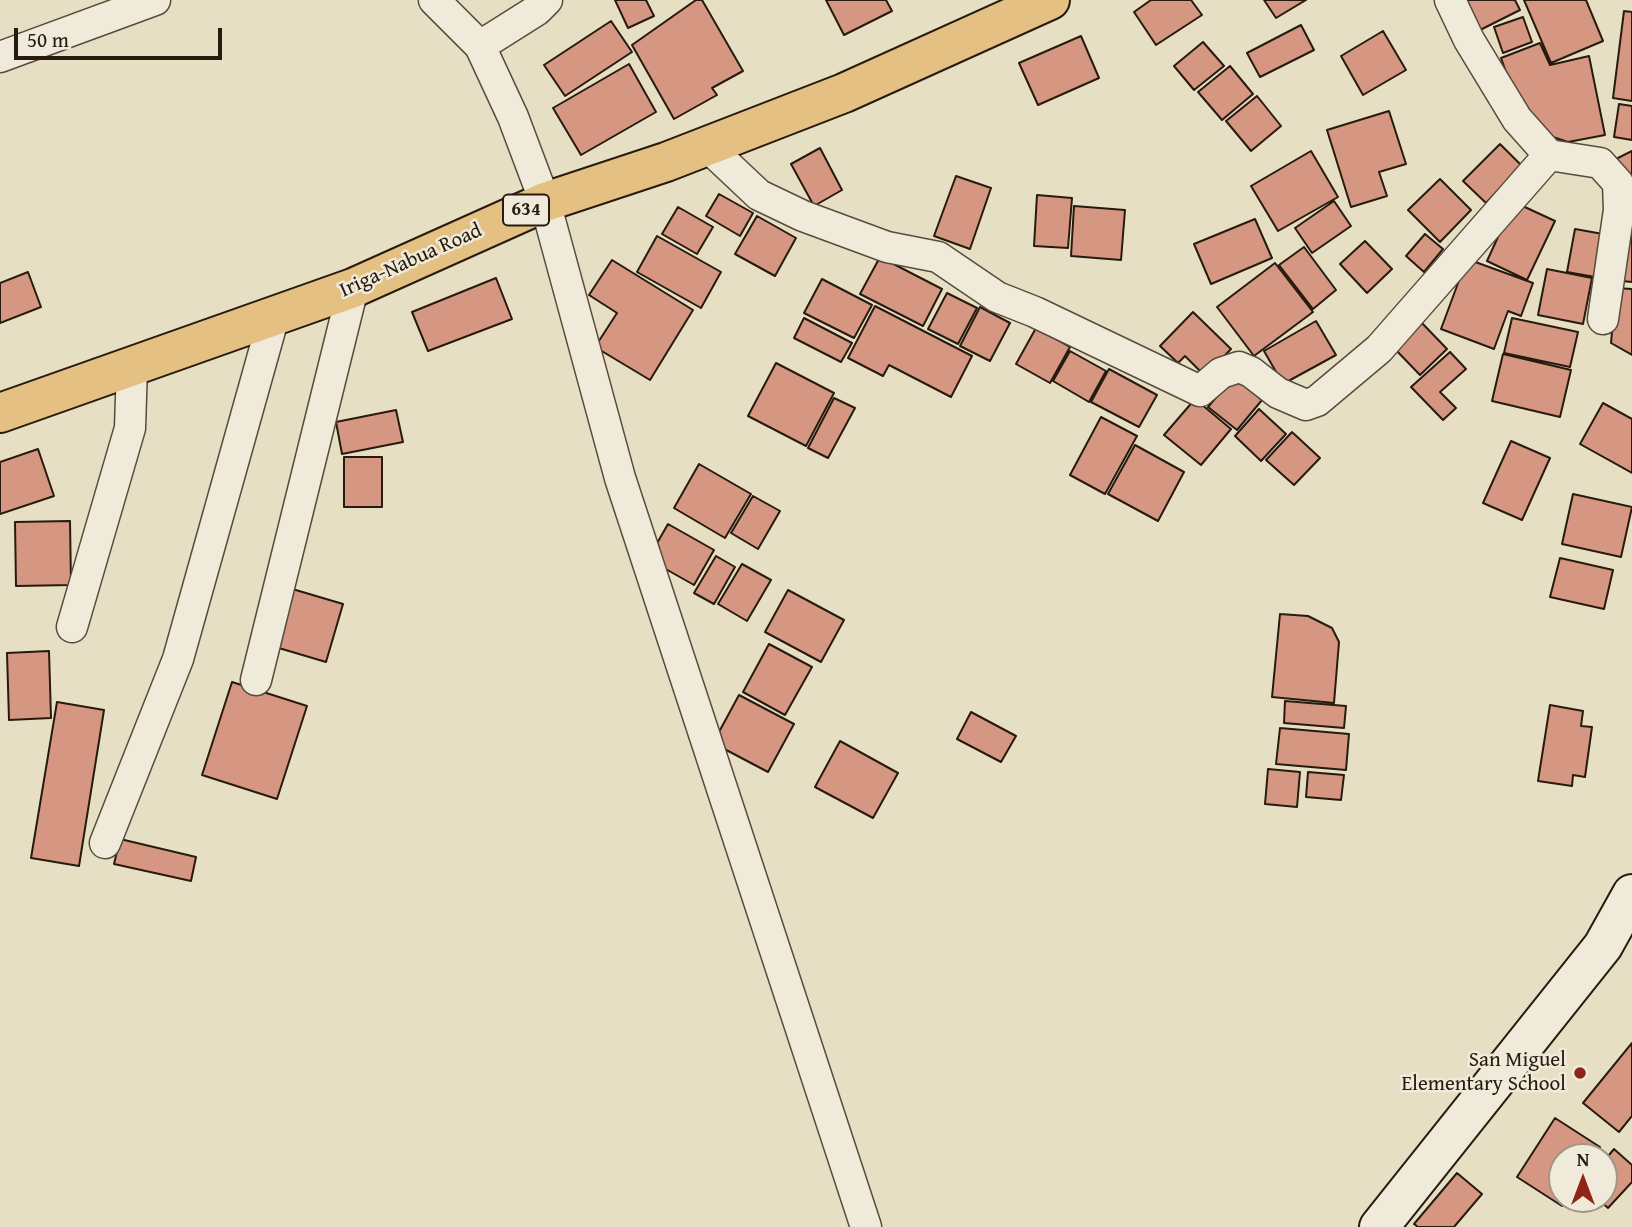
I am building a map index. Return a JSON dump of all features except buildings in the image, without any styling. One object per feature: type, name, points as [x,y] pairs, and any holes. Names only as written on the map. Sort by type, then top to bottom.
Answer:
[{"type":"main road","name":"Iriga-Nabua Road","points":[[0,413],[353,288],[545,202],[666,162],[844,93],[1050,0]]},
{"type":"street","points":[[0,57],[155,0]]},
{"type":"street","points":[[434,0],[480,46],[513,117],[545,202],[620,478],[866,1227]]},
{"type":"street","points":[[480,46],[537,10],[547,0]]},
{"type":"street","points":[[1450,0],[1469,40],[1517,119],[1549,155],[1601,163],[1618,183],[1618,222],[1603,319]]},
{"type":"street","points":[[706,146],[759,195],[803,216],[887,247],[938,257],[997,297],[1035,312],[1200,391],[1221,373],[1239,367],[1251,372],[1278,393],[1306,405],[1317,401],[1379,348],[1549,155]]},
{"type":"street","points":[[256,680],[353,288]]},
{"type":"street","points":[[105,843],[178,659],[274,316]]},
{"type":"street","points":[[72,627],[130,428],[132,366]]},
{"type":"street","points":[[1379,1227],[1603,946],[1632,894]]},
{"type":"place","name":"San Miguel Elementary School","points":[[1580,1073]]}]
